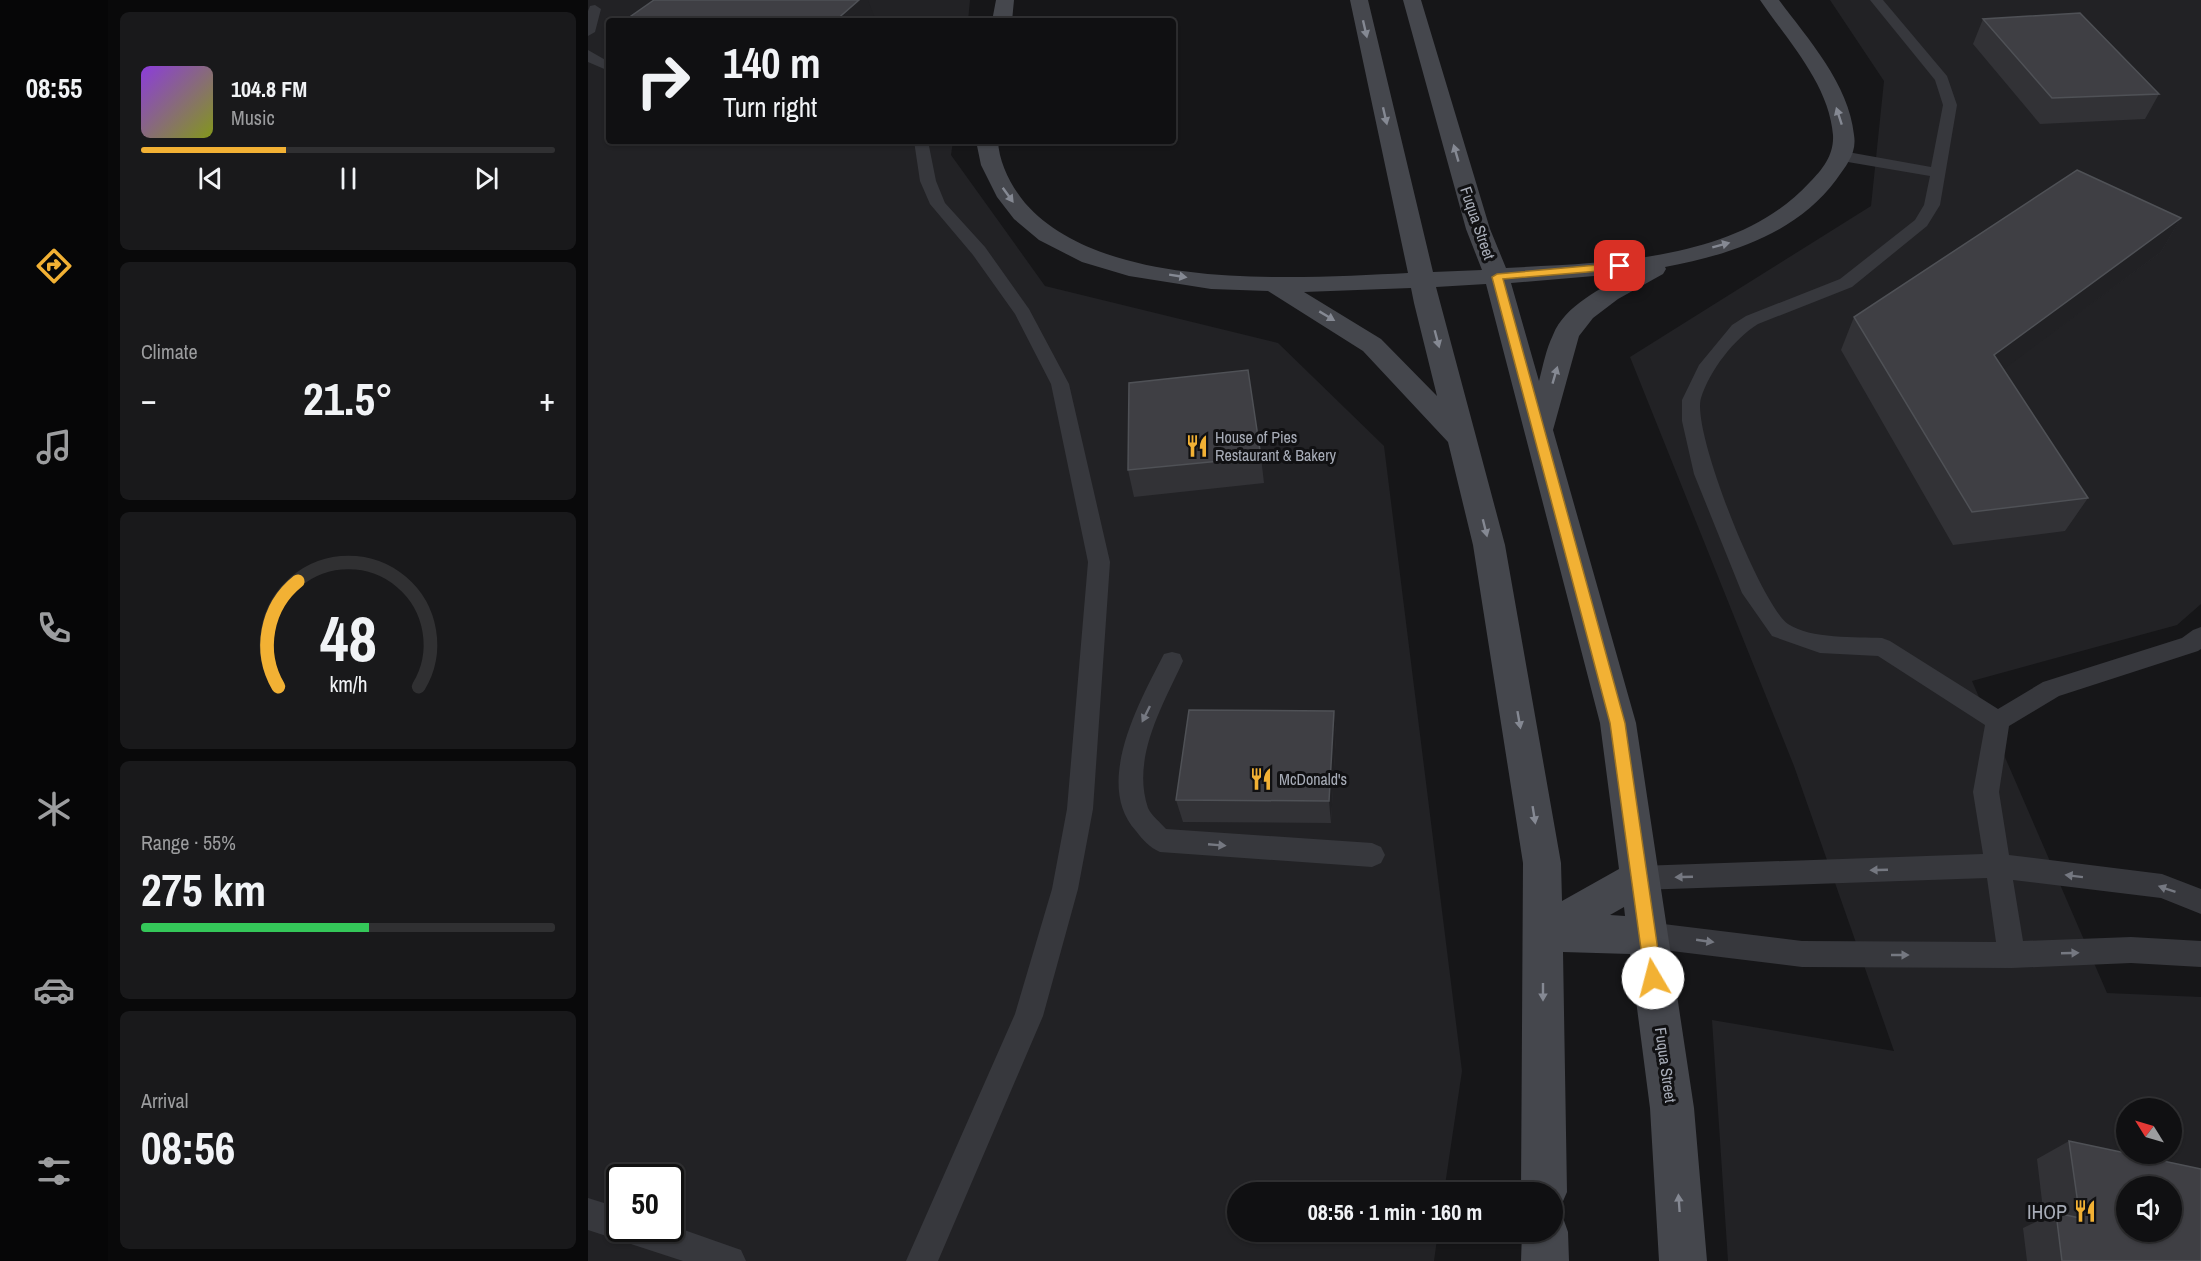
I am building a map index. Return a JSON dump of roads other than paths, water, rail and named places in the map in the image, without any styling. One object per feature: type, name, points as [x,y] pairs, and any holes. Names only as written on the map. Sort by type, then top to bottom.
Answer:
[{"type":"main road","points":[[1002,18],[1005,0]]},
{"type":"main road","points":[[1359,0],[1423,282],[1489,545],[1542,863],[1544,1182]]},
{"type":"main road","name":"Fuqua Street","points":[[1412,0],[1478,229],[1497,277],[1617,723],[1672,1108],[1683,1261]]},
{"type":"main road","points":[[988,144],[992,165],[1005,194],[1030,220],[1054,240],[1090,255],[1132,268],[1182,278],[1277,286],[1423,282],[1601,269],[1676,257],[1735,242],[1776,222],[1799,207],[1823,184],[1842,156],[1843,122],[1824,77],[1769,0]]},
{"type":"main road","points":[[1538,431],[1566,334],[1584,312],[1609,294],[1676,257]]},
{"type":"main road","points":[[1277,286],[1372,345],[1463,440]]},
{"type":"main road","points":[[1543,933],[1639,878]]},
{"type":"main road","points":[[1543,933],[1647,935]]},
{"type":"main road","points":[[1545,1242],[1545,1261]]},
{"type":"lane","points":[[1876,0],[1942,79],[1950,105],[1936,172],[1932,205],[1921,223],[1846,283],[1752,321],[1738,329],[1706,369],[1691,400],[1692,421],[1704,474],[1750,587],[1780,630],[1820,644],[1882,647],[1998,722]]},
{"type":"lane","points":[[588,32],[595,7]]},
{"type":"lane","points":[[588,54],[606,66]]},
{"type":"lane","points":[[922,144],[928,181],[938,204],[979,251],[1023,313],[1060,384],[1082,475],[1099,562],[1080,809],[1065,889],[1029,1016],[922,1261]]},
{"type":"lane","points":[[1842,156],[1936,172]]},
{"type":"lane","points":[[2012,955],[1996,867],[1986,792],[1998,722],[2051,689],[2190,645],[2201,636]]},
{"type":"lane","points":[[1172,662],[1141,725],[1130,778],[1137,814],[1160,840],[1372,855]]},
{"type":"lane","points":[[1639,878],[1996,867],[2162,886],[2201,902]]},
{"type":"lane","points":[[1647,935],[1802,954],[2012,955],[2130,950],[2201,954]]},
{"type":"lane","points":[[588,1214],[606,1220]]},
{"type":"lane","points":[[674,1242],[730,1261]]},
{"type":"place","name":"House of Pies Restaurant & Bakery","points":[[1197,446]]},
{"type":"place","name":"McDonald's","points":[[1261,779]]},
{"type":"place","name":"IHOP","points":[[2085,1211]]}]
